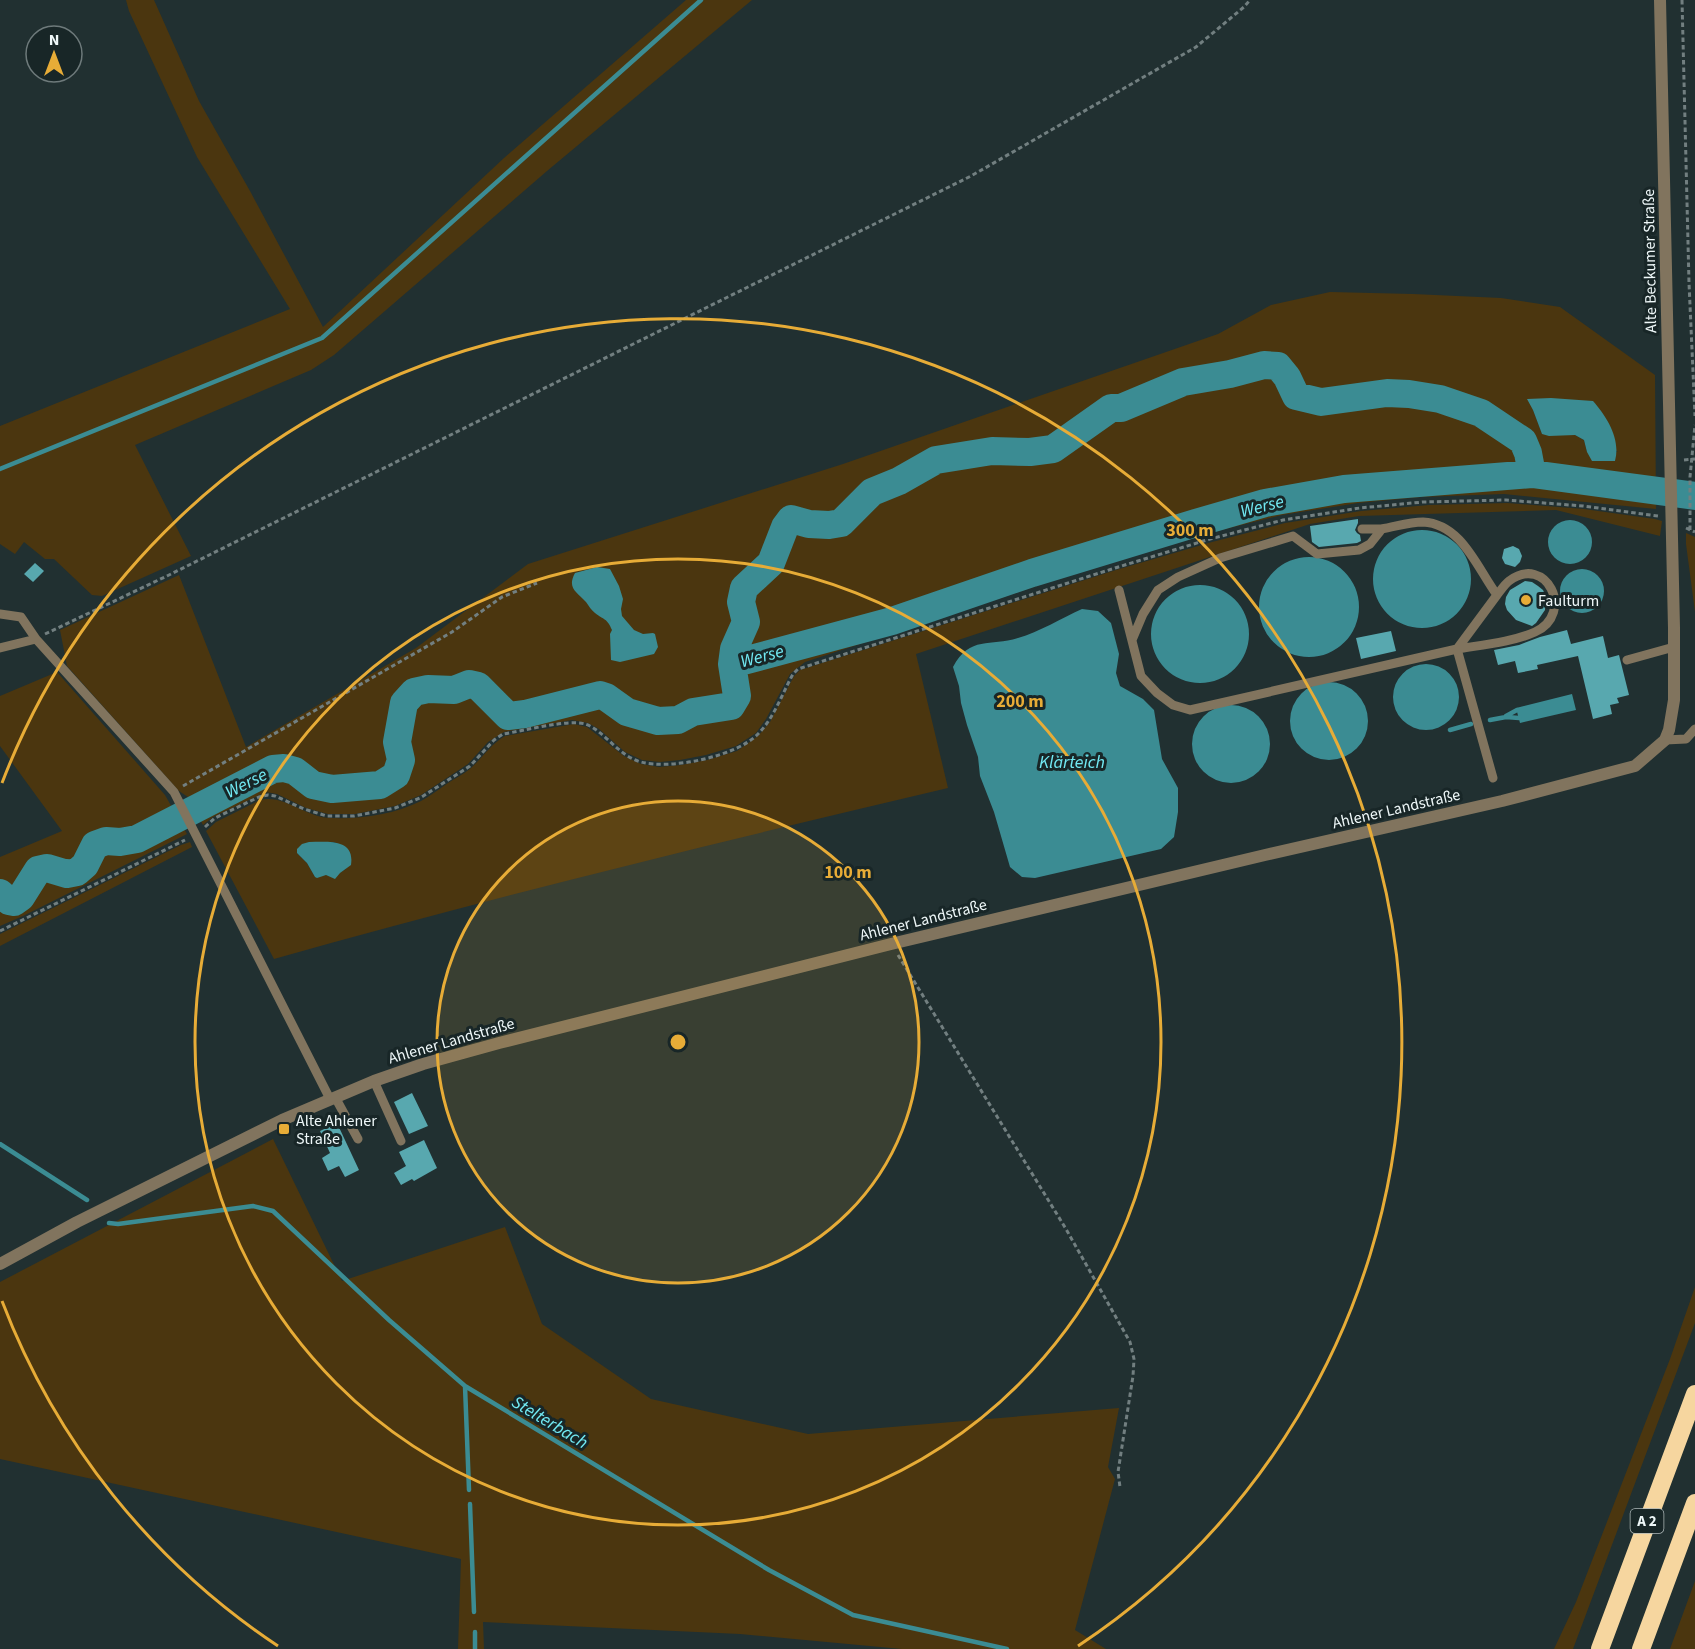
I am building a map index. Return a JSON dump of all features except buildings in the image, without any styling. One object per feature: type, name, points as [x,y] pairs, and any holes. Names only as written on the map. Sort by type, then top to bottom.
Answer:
[{"type":"highway","name":"A 2","points":[[1600,1649],[1695,1394]]},
{"type":"highway","name":"A 2","points":[[1641,1649],[1695,1503]]},
{"type":"street","name":"Alte Beckumer Straße","points":[[1660,0],[1671,516]]},
{"type":"street","points":[[1665,740],[1674,700],[1671,516]]},
{"type":"street","name":"Ahlener Landstraße","points":[[0,1264],[170,1174],[332,1098],[423,1064],[891,944],[1195,871],[1502,801],[1635,766],[1665,740]]},
{"type":"lane","points":[[1362,529],[1382,529],[1425,522],[1447,530],[1467,548],[1497,595]]},
{"type":"lane","points":[[1132,640],[1143,614],[1158,590],[1178,577],[1209,563],[1293,536],[1317,554],[1359,550],[1370,544],[1382,529]]},
{"type":"lane","points":[[1119,590],[1141,676],[1157,693],[1173,705],[1190,710],[1536,632],[1550,621],[1554,607],[1554,593],[1547,581],[1537,575],[1524,575],[1509,580],[1457,649]]},
{"type":"lane","points":[[0,614],[21,616],[36,639],[176,796],[332,1098],[358,1139]]},
{"type":"lane","points":[[0,648],[36,639]]},
{"type":"lane","points":[[1627,660],[1674,647]]},
{"type":"lane","points":[[1457,649],[1493,778]]},
{"type":"lane","points":[[1665,740],[1686,740],[1695,729]]},
{"type":"lane","points":[[374,1081],[401,1141]]},
{"type":"path","points":[[36,639],[180,570],[971,176],[1196,47],[1250,0]]},
{"type":"path","points":[[1682,0],[1689,283],[1695,416]]},
{"type":"path","points":[[1690,530],[1690,477],[1695,425]]},
{"type":"path","points":[[0,931],[195,833],[215,818],[259,797],[276,796],[304,809],[327,816],[354,816],[395,808],[420,798],[470,766],[494,740],[503,734],[574,722],[587,724],[624,754],[641,762],[659,764],[706,758],[736,749],[758,735],[769,721],[793,674],[798,669],[1115,568],[1283,520],[1360,508],[1412,503],[1506,500],[1671,516]]},
{"type":"path","points":[[176,796],[452,632],[502,597],[537,583]]},
{"type":"path","points":[[891,944],[1066,1229],[1130,1342],[1134,1359],[1133,1376],[1118,1472],[1120,1487]]},
{"type":"shaded area","points":[[126,0],[154,0],[199,101],[323,327],[504,158],[686,0],[752,0],[547,171],[334,355],[311,370],[135,445],[191,556],[102,596],[92,595],[54,559],[45,559],[24,542],[15,554],[0,544],[0,426],[290,309],[197,157]]},
{"type":"shaded area","points":[[1330,292],[1501,298],[1560,307],[1655,375],[1656,509],[1504,494],[1421,497],[1358,503],[1282,515],[1209,533],[1113,561],[805,662],[790,674],[756,733],[736,746],[706,755],[660,762],[642,760],[625,752],[599,729],[588,723],[572,720],[504,732],[488,742],[468,764],[421,795],[395,806],[355,814],[328,814],[266,792],[213,817],[203,825],[188,797],[179,791],[67,666],[60,630],[179,575],[246,747],[416,648],[528,564],[843,464],[1218,334],[1271,305]],"holes":[[[1533,410],[1618,452],[1587,452],[1584,440],[1575,435],[1542,434]]]},
{"type":"shaded area","points":[[1507,503],[1584,509],[1662,521],[1660,536],[1556,510],[1359,516],[1310,524],[916,654],[948,788],[610,870],[274,959],[206,831],[216,822],[260,800],[269,799],[331,818],[365,817],[399,810],[421,801],[465,772],[505,736],[574,724],[587,727],[624,756],[641,764],[659,767],[707,760],[737,751],[758,736],[770,722],[794,676],[800,670],[1212,542],[1285,523],[1361,511],[1429,505]],"holes":[[[309,842],[334,842],[344,847],[346,869],[335,878],[326,875],[315,877],[307,863],[297,853]]]},
{"type":"shaded area","points":[[1686,533],[1695,537],[1695,612],[1686,544]]},
{"type":"shaded area","points":[[57,672],[165,795],[187,834],[0,926],[0,857],[62,831],[0,746],[0,696]]},
{"type":"shaded area","points":[[190,842],[192,847],[0,946],[0,934]]},
{"type":"shaded area","points":[[273,1139],[342,1281],[505,1227],[542,1324],[651,1399],[808,1434],[1119,1408],[1108,1467],[1115,1479],[1075,1630],[1106,1649],[902,1649],[740,1634],[483,1622],[484,1649],[458,1649],[461,1559],[0,1459],[0,1282]]},
{"type":"shaded area","points":[[1695,1287],[1695,1323],[1573,1649],[1554,1649],[1576,1602],[1670,1359]]},
{"type":"shaded area","points":[[1695,1581],[1695,1649],[1670,1649]]},
{"type":"water","points":[[1527,399],[1593,401],[1612,429],[1616,445],[1615,461],[1592,461],[1584,440],[1575,435],[1542,434]]},
{"type":"water","points":[[1570,520],[1579,521],[1586,526],[1591,533],[1591,551],[1586,558],[1579,563],[1570,564],[1561,563],[1554,558],[1549,551],[1548,542],[1549,533],[1554,526],[1561,521]]},
{"type":"water","points":[[1422,530],[1441,534],[1456,545],[1467,560],[1471,579],[1467,598],[1456,613],[1441,624],[1422,628],[1403,624],[1388,613],[1377,598],[1373,579],[1377,560],[1388,545],[1403,534]]},
{"type":"water","points":[[1309,557],[1328,561],[1344,572],[1355,588],[1359,607],[1355,626],[1344,642],[1328,653],[1309,657],[1290,653],[1274,642],[1263,626],[1259,607],[1263,588],[1274,572],[1290,561]]},
{"type":"water","points":[[597,567],[610,569],[623,599],[622,616],[634,630],[643,634],[655,634],[658,647],[654,654],[620,662],[611,660],[610,634],[612,630],[610,626],[592,611],[572,586],[575,573]]},
{"type":"water","points":[[1582,569],[1591,570],[1598,575],[1603,582],[1603,600],[1598,607],[1591,612],[1582,613],[1573,612],[1566,607],[1561,600],[1560,591],[1561,582],[1566,575],[1573,570]]},
{"type":"water","points":[[1200,585],[1219,588],[1235,599],[1246,615],[1249,634],[1246,653],[1235,669],[1219,680],[1200,683],[1181,680],[1165,669],[1154,653],[1151,634],[1154,615],[1165,599],[1181,588]]},
{"type":"water","name":"Klärteich","points":[[1082,609],[1098,611],[1111,623],[1119,654],[1116,673],[1120,686],[1143,699],[1154,710],[1162,759],[1178,788],[1178,812],[1174,837],[1161,849],[1035,878],[1022,877],[1010,867],[994,812],[980,776],[978,757],[967,725],[953,667],[966,650],[974,646],[1008,641],[1026,635]]},
{"type":"water","points":[[1426,664],[1439,667],[1449,674],[1456,684],[1459,697],[1456,710],[1449,720],[1439,727],[1426,730],[1413,727],[1403,720],[1396,710],[1393,697],[1396,684],[1403,674],[1413,667]]},
{"type":"water","points":[[1329,682],[1344,685],[1356,694],[1365,706],[1368,721],[1365,736],[1356,748],[1344,757],[1329,760],[1314,757],[1302,748],[1293,736],[1290,721],[1293,706],[1302,694],[1314,685]]},
{"type":"water","points":[[1572,694],[1576,710],[1520,723],[1516,708]]},
{"type":"water","points":[[1231,705],[1246,708],[1258,717],[1267,729],[1270,744],[1267,759],[1258,771],[1246,780],[1231,783],[1216,780],[1204,771],[1195,759],[1192,744],[1195,729],[1204,717],[1216,708]]},
{"type":"water","points":[[331,842],[344,846],[349,850],[351,865],[335,879],[326,875],[315,877],[307,863],[297,853],[297,849],[302,844]]},
{"type":"waterway","points":[[0,469],[322,338],[701,0]]},
{"type":"waterway","points":[[732,664],[734,649],[746,622],[741,602],[744,588],[771,563],[785,527],[791,519],[809,524],[841,523],[872,492],[899,481],[936,460],[992,451],[1030,452],[1053,449],[1111,408],[1121,408],[1183,382],[1230,374],[1264,365],[1278,366],[1287,377],[1296,396],[1321,402],[1387,393],[1440,399],[1481,413],[1523,441],[1532,474]]},
{"type":"waterway","name":"Werse","points":[[0,893],[9,901],[14,902],[21,897],[38,870],[47,868],[67,874],[77,872],[85,865],[95,845],[106,841],[120,842],[137,839],[273,769],[284,768],[295,771],[313,785],[332,789],[380,785],[396,775],[401,760],[397,742],[404,703],[414,692],[428,689],[454,690],[469,684],[478,686],[508,716],[525,714],[600,695],[627,712],[658,721],[678,720],[693,712],[731,706],[737,696],[732,664],[892,621],[1032,573],[1265,503],[1344,489],[1532,474],[1695,496]]},
{"type":"waterway","points":[[1506,716],[1517,710]]},
{"type":"waterway","points":[[1490,720],[1506,717],[1519,718]]},
{"type":"waterway","points":[[1450,730],[1471,724]]},
{"type":"waterway","points":[[0,1144],[87,1200]]},
{"type":"waterway","name":"Stelterbach","points":[[109,1223],[118,1224],[253,1206],[273,1211],[389,1320],[465,1386],[769,1570],[853,1615],[1007,1649]]},
{"type":"waterway","points":[[465,1386],[469,1490]]},
{"type":"waterway","points":[[470,1504],[474,1612]]},
{"type":"waterway","points":[[475,1632],[475,1649]]},
{"type":"place","name":"Faulturm","points":[[1526,600]]},
{"type":"place","name":"Alte Ahlener Straße","points":[[284,1129]]}]
